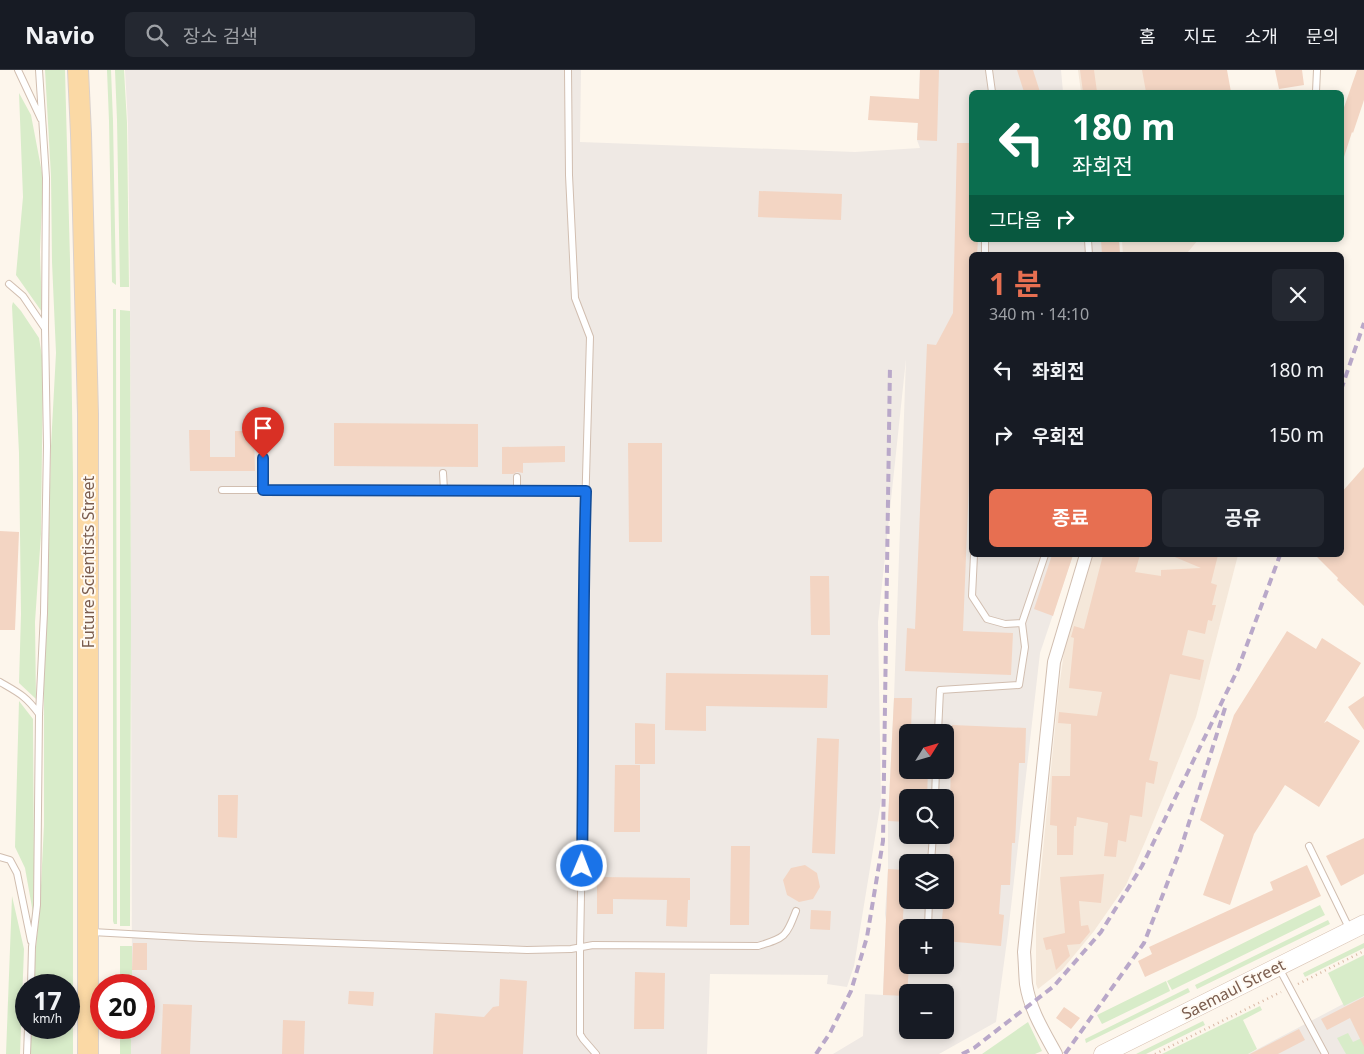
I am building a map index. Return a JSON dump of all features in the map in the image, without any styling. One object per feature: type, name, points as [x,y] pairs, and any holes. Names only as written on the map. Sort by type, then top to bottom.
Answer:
[{"type":"main road","name":"Future Scientists Street","points":[[78,70],[82,134],[88,414],[88,1054]]},
{"type":"main road","name":"Saemaul Street","points":[[1103,1054],[1357,928]]},
{"type":"street","points":[[1056,1054],[1033,1010],[1026,986],[1024,952],[1054,662],[1085,557]]},
{"type":"lane","points":[[18,70],[43,123]]},
{"type":"lane","points":[[31,974],[37,906],[39,714],[44,613],[46,446],[46,178],[39,70]]},
{"type":"lane","points":[[568,70],[569,175],[575,298],[590,337],[583,584],[584,737],[580,1034],[596,1054]]},
{"type":"lane","points":[[989,70],[992,90]]},
{"type":"lane","points":[[1316,90],[1317,70]]},
{"type":"lane","points":[[9,284],[22,296],[45,328]]},
{"type":"lane","points":[[263,458],[263,490]]},
{"type":"lane","points":[[443,473],[444,490]]},
{"type":"lane","points":[[517,477],[517,491]]},
{"type":"lane","points":[[222,490],[586,491]]},
{"type":"lane","points":[[974,557],[972,596],[987,619],[1005,624],[1022,623]]},
{"type":"lane","points":[[938,724],[940,690],[1020,685],[1025,647],[1022,623],[1044,557]]},
{"type":"lane","points":[[0,682],[21,694],[39,714]]},
{"type":"lane","points":[[1309,846],[1357,928]]},
{"type":"lane","points":[[0,857],[10,860],[17,873],[32,947]]},
{"type":"lane","points":[[88,932],[517,950],[571,949],[593,945],[758,946],[776,941],[788,932],[796,911]]},
{"type":"lane","points":[[1278,967],[1325,1054]]},
{"type":"lane","points":[[27,1054],[28,1039]]},
{"type":"path","points":[[1155,1054],[1364,951]]},
{"type":"shaded area","points":[[125,70],[581,70],[580,142],[855,152],[920,148],[917,140],[920,70],[1061,70],[1063,90],[969,90],[969,242],[1119,242],[1120,252],[969,252],[969,557],[1072,557],[1040,653],[996,1022],[939,1054],[833,1054],[863,1036],[865,994],[883,995],[906,359],[878,622],[881,801],[854,966],[847,987],[827,984],[828,975],[710,974],[707,1054],[131,1054],[131,1039],[155,1039],[155,974],[132,974],[130,293],[128,124]]},
{"type":"shaded area","points":[[1078,70],[1162,70],[1166,90],[1081,90]]},
{"type":"shaded area","points":[[1122,242],[1196,242],[1188,252],[1123,252]]},
{"type":"shaded area","points":[[1091,557],[1237,557],[1196,717],[1126,885],[1094,931],[1062,970],[1038,989],[1036,984],[1036,921],[1059,688],[1066,637]]},
{"type":"shaded area","points":[[1364,993],[1364,1054],[1248,1054],[1256,1050]]},
{"type":"green space","points":[[45,70],[65,70],[73,477],[73,974],[34,974],[44,825],[44,678],[51,446],[56,353],[51,176]]},
{"type":"green space","points":[[107,70],[111,70],[116,285],[112,282]]},
{"type":"green space","points":[[115,70],[124,70],[127,123],[129,287],[120,287]]},
{"type":"green space","points":[[19,93],[31,115],[43,178],[40,252],[42,312],[16,275],[23,197]]},
{"type":"green space","points":[[13,302],[39,338],[43,362],[41,534],[35,622],[36,699],[19,683],[21,614],[19,453]]},
{"type":"green space","points":[[113,309],[116,309],[117,924],[114,924],[113,921]]},
{"type":"green space","points":[[120,310],[130,311],[130,926],[120,926]]},
{"type":"green space","points":[[19,701],[33,719],[33,913],[25,868],[15,847]]},
{"type":"green space","points":[[12,896],[24,949],[23,974],[15,974],[15,1039],[21,1039],[20,1054],[6,1054]]},
{"type":"green space","points":[[1320,905],[1325,915],[1172,990],[1167,981]]},
{"type":"green space","points":[[1328,920],[1330,924],[1197,989],[1195,985]]},
{"type":"green space","points":[[1364,943],[1364,948],[1305,977],[1303,973]]},
{"type":"green space","points":[[120,946],[132,946],[132,974],[120,974]]},
{"type":"green space","points":[[1364,955],[1364,996],[1344,1006],[1328,973]]},
{"type":"green space","points":[[1166,981],[1170,991],[1102,1024],[1097,1015]]},
{"type":"green space","points":[[1188,988],[1190,992],[1086,1043],[1085,1039]]},
{"type":"green space","points":[[1260,1006],[1262,1010],[1243,1020],[1257,1049],[1248,1054],[1162,1054]]},
{"type":"green space","points":[[1203,1021],[1205,1025],[1146,1054],[1136,1054]]},
{"type":"green space","points":[[1028,1022],[1042,1051],[1035,1054],[982,1054]]},
{"type":"green space","points":[[1348,1033],[1353,1042],[1364,1037],[1364,1054],[1346,1054],[1337,1038]]},
{"type":"green space","points":[[31,1039],[73,1039],[73,1054],[30,1054]]},
{"type":"green space","points":[[120,1039],[131,1039],[131,1054],[120,1054]]},
{"type":"building","points":[[920,70],[939,70],[937,141],[917,140],[918,123],[868,120],[870,96],[919,99]]},
{"type":"building","points":[[1017,70],[1033,70],[1039,90],[1023,90]]},
{"type":"building","points":[[1080,70],[1094,70],[1097,90],[1083,90]]},
{"type":"building","points":[[1142,70],[1227,70],[1231,90],[1146,90]]},
{"type":"building","points":[[1275,70],[1302,70],[1304,85],[1279,89]]},
{"type":"building","points":[[1357,70],[1364,70],[1364,100],[1344,157],[1344,107]]},
{"type":"building","points":[[957,143],[969,143],[969,242],[978,242],[977,252],[969,252],[969,482],[963,631],[1013,633],[1011,675],[905,671],[907,628],[915,629],[927,344],[936,345],[953,313]]},
{"type":"building","points":[[759,191],[842,194],[841,220],[758,217]]},
{"type":"building","points":[[1101,242],[1119,242],[1120,252],[1102,252]]},
{"type":"building","points":[[334,423],[478,424],[478,467],[334,466]]},
{"type":"building","points":[[189,430],[210,430],[210,457],[235,457],[235,431],[254,431],[255,471],[190,471]]},
{"type":"building","points":[[628,443],[662,443],[662,542],[629,542]]},
{"type":"building","points":[[565,446],[565,462],[523,463],[523,473],[502,474],[502,447]]},
{"type":"building","points":[[1364,467],[1364,606],[1317,557],[1344,557],[1344,490]]},
{"type":"building","points":[[0,531],[19,532],[15,630],[0,630]]},
{"type":"building","points":[[1051,557],[1072,557],[1053,616],[1034,609]]},
{"type":"building","points":[[1102,557],[1139,557],[1135,572],[1161,576],[1161,570],[1201,568],[1175,557],[1218,557],[1211,583],[1217,585],[1212,605],[1216,605],[1212,621],[1208,620],[1205,634],[1188,630],[1182,655],[1204,660],[1200,680],[1170,674],[1149,760],[1158,762],[1154,784],[1146,782],[1142,817],[1130,815],[1126,842],[1118,840],[1116,857],[1104,856],[1108,823],[1077,817],[1076,826],[1074,826],[1073,855],[1057,855],[1057,826],[1050,825],[1052,776],[1070,776],[1071,724],[1058,723],[1059,712],[1097,716],[1102,692],[1069,688],[1074,638],[1071,637],[1074,626],[1084,629]]},
{"type":"building","points":[[810,576],[829,576],[830,635],[811,635]]},
{"type":"building","points":[[1287,631],[1316,649],[1322,638],[1361,663],[1324,723],[1327,721],[1360,741],[1319,807],[1285,785],[1254,834],[1230,905],[1203,895],[1224,835],[1200,820],[1234,715]]},
{"type":"building","points":[[666,673],[828,675],[827,708],[706,706],[706,731],[665,730]]},
{"type":"building","points":[[1364,696],[1364,730],[1348,707]]},
{"type":"building","points":[[894,698],[912,698],[911,724],[899,724],[899,779],[928,779],[927,789],[899,789],[899,822],[888,821]]},
{"type":"building","points":[[635,723],[655,724],[655,764],[635,764]]},
{"type":"building","points":[[954,725],[1026,728],[1025,763],[1019,763],[1015,843],[1012,843],[1010,885],[1001,885],[999,914],[1004,915],[1001,946],[954,942],[954,919],[942,919],[943,909],[954,909],[954,854],[950,854],[950,844],[954,844],[954,789],[950,789],[951,779],[954,779]]},
{"type":"building","points":[[817,738],[839,739],[835,854],[812,853]]},
{"type":"building","points":[[615,765],[640,765],[640,832],[614,832]]},
{"type":"building","points":[[218,795],[238,795],[237,838],[218,837]]},
{"type":"building","points":[[1364,838],[1364,874],[1341,886],[1326,856]]},
{"type":"building","points":[[731,846],[750,846],[749,925],[730,925]]},
{"type":"building","points":[[805,865],[817,873],[820,887],[813,899],[799,902],[787,895],[783,880],[791,868]]},
{"type":"building","points":[[1307,865],[1321,896],[1145,977],[1138,961],[1152,954],[1149,947],[1273,890],[1270,882]]},
{"type":"building","points":[[888,869],[899,870],[899,909],[903,909],[903,919],[899,919],[899,974],[908,974],[908,984],[899,984],[899,996],[883,995]]},
{"type":"building","points":[[1104,874],[1101,903],[1079,901],[1081,926],[1088,925],[1090,932],[1080,944],[1067,945],[1070,956],[1056,970],[1051,949],[1046,950],[1043,938],[1065,933],[1060,877]]},
{"type":"building","points":[[597,877],[690,878],[687,927],[666,926],[667,900],[613,899],[613,914],[597,914]]},
{"type":"building","points":[[811,910],[831,911],[830,930],[810,929]]},
{"type":"building","points":[[133,943],[147,943],[147,970],[132,970]]},
{"type":"building","points":[[635,972],[665,973],[664,1029],[634,1029]]},
{"type":"building","points":[[500,979],[527,981],[523,1054],[433,1054],[435,1013],[484,1017],[493,1007],[499,1006]]},
{"type":"building","points":[[349,991],[374,992],[373,1006],[348,1004]]},
{"type":"building","points":[[1364,997],[1364,1047],[1350,1018],[1327,1030],[1321,1019]]},
{"type":"building","points":[[163,1004],[192,1005],[190,1054],[161,1054]]},
{"type":"building","points":[[1064,1007],[1080,1018],[1071,1029],[1056,1018]]},
{"type":"building","points":[[283,1020],[305,1021],[304,1054],[282,1054]]},
{"type":"building","points":[[1299,1029],[1305,1040],[1278,1054],[1250,1054]]},
{"type":"railway","points":[[1344,381],[1364,323]]},
{"type":"railway","points":[[816,1054],[830,1033],[851,991],[867,937],[883,841],[890,365]]},
{"type":"railway","points":[[962,1054],[974,1048],[1054,986],[1101,932],[1142,866],[1238,669],[1279,557]]},
{"type":"railway","points":[[1065,1054],[1144,943],[1181,848],[1226,705]]},
{"type":"route","points":[[263,458],[263,490],[586,491],[583,584],[584,737],[582,866]]}]
